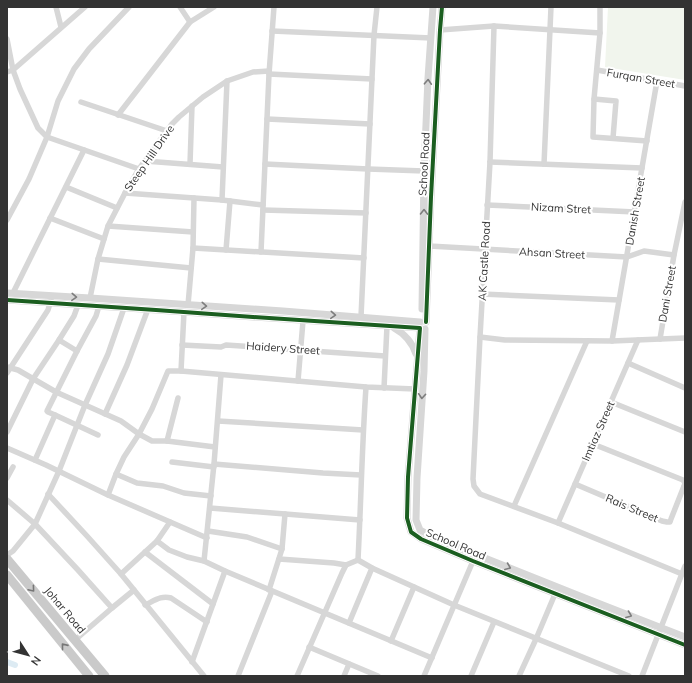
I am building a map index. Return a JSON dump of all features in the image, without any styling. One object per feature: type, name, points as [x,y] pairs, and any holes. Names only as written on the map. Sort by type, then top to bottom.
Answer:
[{"type":"main road","name":"Johar Road","points":[[7,559],[105,676]]},
{"type":"main road","name":"Johar Road","points":[[7,575],[89,676]]},
{"type":"street","points":[[56,7],[61,27]]},
{"type":"street","points":[[10,71],[85,7]]},
{"type":"street","points":[[7,220],[30,179],[47,137],[58,101],[74,70],[89,49],[128,7]]},
{"type":"street","points":[[180,7],[190,22]]},
{"type":"street","points":[[118,115],[190,22],[214,7]]},
{"type":"street","points":[[261,252],[269,73],[274,7]]},
{"type":"street","points":[[361,317],[374,35],[377,7]]},
{"type":"street","name":"School Road","points":[[433,7],[424,171],[427,197],[429,246],[423,324],[417,358],[408,476],[407,518],[411,532],[421,539],[444,545],[590,600],[660,631],[685,645]]},
{"type":"street","name":"School Road","points":[[442,7],[427,197],[423,324],[424,371],[417,478],[416,520],[420,530],[473,561],[555,594],[660,631],[685,637]]},
{"type":"street","points":[[544,164],[551,7]]},
{"type":"street","points":[[600,7],[600,33],[594,99],[593,137],[647,141]]},
{"type":"street","points":[[440,30],[494,26],[600,33]]},
{"type":"street","name":"AK Castle Road","points":[[494,26],[490,162],[484,250],[473,479],[474,486],[480,494],[514,506]]},
{"type":"street","points":[[272,31],[431,38]]},
{"type":"street","points":[[7,39],[10,71],[38,128],[47,137],[139,169]]},
{"type":"street","name":"Furqan Street","points":[[597,70],[685,86]]},
{"type":"street","name":"Steep Hill Drive","points":[[90,298],[98,260],[108,226],[125,192],[139,169],[172,124],[179,116],[203,97],[227,81],[253,72],[372,79]]},
{"type":"street","points":[[222,200],[227,81]]},
{"type":"street","name":"Danish Street","points":[[612,341],[657,81]]},
{"type":"street","points":[[594,99],[616,101],[613,138]]},
{"type":"street","points":[[81,102],[167,131]]},
{"type":"street","points":[[190,164],[192,106]]},
{"type":"street","points":[[267,119],[370,124]]},
{"type":"street","points":[[84,150],[10,293],[78,305],[390,327],[423,324]]},
{"type":"street","points":[[145,162],[223,166]]},
{"type":"street","points":[[490,162],[642,168]]},
{"type":"street","points":[[265,164],[424,171]]},
{"type":"street","points":[[66,187],[117,208]]},
{"type":"street","points":[[125,192],[222,200],[263,208],[366,213]]},
{"type":"street","points":[[188,305],[193,248],[194,198]]},
{"type":"street","points":[[226,250],[230,201]]},
{"type":"street","name":"Dani Street","points":[[660,339],[674,255],[685,202]]},
{"type":"street","name":"Nizam Stret","points":[[487,205],[634,212]]},
{"type":"street","points":[[50,218],[104,239]]},
{"type":"street","points":[[108,226],[193,232]]},
{"type":"street","name":"Ahsan Street","points":[[429,246],[627,257],[644,251],[674,255]]},
{"type":"street","points":[[193,248],[364,258]]},
{"type":"street","points":[[98,260],[191,268]]},
{"type":"street","points":[[482,294],[620,300]]},
{"type":"street","points":[[7,300],[90,298],[361,317],[423,324]]},
{"type":"street","points":[[7,373],[9,367],[48,310],[51,300]]},
{"type":"street","points":[[7,432],[33,379],[74,316],[78,305]]},
{"type":"street","points":[[98,435],[48,412],[47,410],[96,316],[99,306]]},
{"type":"street","points":[[7,555],[13,550],[34,524],[59,471],[85,405],[108,354],[124,308]]},
{"type":"street","points":[[105,414],[127,365],[148,309]]},
{"type":"street","points":[[181,371],[184,312]]},
{"type":"street","points":[[298,381],[303,321]]},
{"type":"street","points":[[384,388],[385,356],[390,327]]},
{"type":"street","points":[[390,327],[402,332],[409,340],[414,348],[417,358]]},
{"type":"street","points":[[480,337],[505,340],[587,341],[685,338]]},
{"type":"street","points":[[59,340],[77,351]]},
{"type":"street","name":"Imtiaz Street","points":[[558,523],[638,340]]},
{"type":"street","points":[[587,341],[514,506],[682,574]]},
{"type":"street","name":"Haidery Street","points":[[182,345],[221,347],[226,345],[385,356]]},
{"type":"street","points":[[628,363],[685,388]]},
{"type":"street","points":[[9,367],[18,370],[56,392],[105,414],[152,441],[167,441],[215,447]]},
{"type":"street","points":[[108,494],[124,457],[139,434],[152,409],[168,371],[366,387],[415,389]]},
{"type":"street","points":[[416,371],[424,371]]},
{"type":"street","points":[[204,561],[214,466],[221,375]]},
{"type":"street","points":[[358,560],[366,387]]},
{"type":"street","points":[[167,441],[178,398]]},
{"type":"street","points":[[611,402],[685,432]]},
{"type":"street","points":[[35,460],[55,415]]},
{"type":"street","points":[[218,421],[363,430]]},
{"type":"street","name":"Rais Street","points":[[574,484],[662,521],[670,522],[685,483],[683,480],[593,444]]},
{"type":"street","points":[[7,448],[207,538]]},
{"type":"street","points":[[172,462],[361,475]]},
{"type":"street","points":[[7,478],[13,468]]},
{"type":"street","points":[[116,474],[137,483],[163,486],[184,493],[211,496]]},
{"type":"street","points":[[48,494],[121,574],[204,676]]},
{"type":"street","points":[[7,500],[34,524],[112,608]]},
{"type":"street","points":[[210,508],[360,520]]},
{"type":"street","points":[[238,676],[271,591],[282,549],[285,514]]},
{"type":"street","points":[[121,574],[157,541],[170,522]]},
{"type":"street","points":[[208,531],[247,537],[282,549]]},
{"type":"street","points":[[157,541],[169,550],[187,557],[204,561],[271,591],[432,658]]},
{"type":"street","points":[[145,552],[213,604]]},
{"type":"street","points":[[279,559],[334,562],[346,565],[358,560]]},
{"type":"street","points":[[358,560],[372,568],[454,605],[629,676]]},
{"type":"street","points":[[424,676],[473,561]]},
{"type":"street","points":[[297,676],[346,565]]},
{"type":"street","points":[[642,676],[685,566]]},
{"type":"street","points":[[349,623],[372,568]]},
{"type":"street","points":[[192,662],[225,571]]},
{"type":"street","points":[[391,641],[414,587]]},
{"type":"street","points":[[75,640],[134,590]]},
{"type":"street","points":[[519,676],[555,594]]},
{"type":"street","points":[[145,605],[159,598],[171,598],[207,622]]},
{"type":"street","points":[[471,676],[494,622]]},
{"type":"street","points":[[309,647],[378,676]]},
{"type":"street","points":[[344,676],[349,664]]},
{"type":"shaded area","points":[[608,7],[685,7],[685,80],[605,67]]},
{"type":"waterway","points":[[7,662],[15,665]]},
{"type":"cycle path","points":[[426,322],[431,197],[442,7]]},
{"type":"cycle path","points":[[7,300],[420,328],[408,477],[407,518],[411,532],[421,539],[473,561],[685,645]]}]
